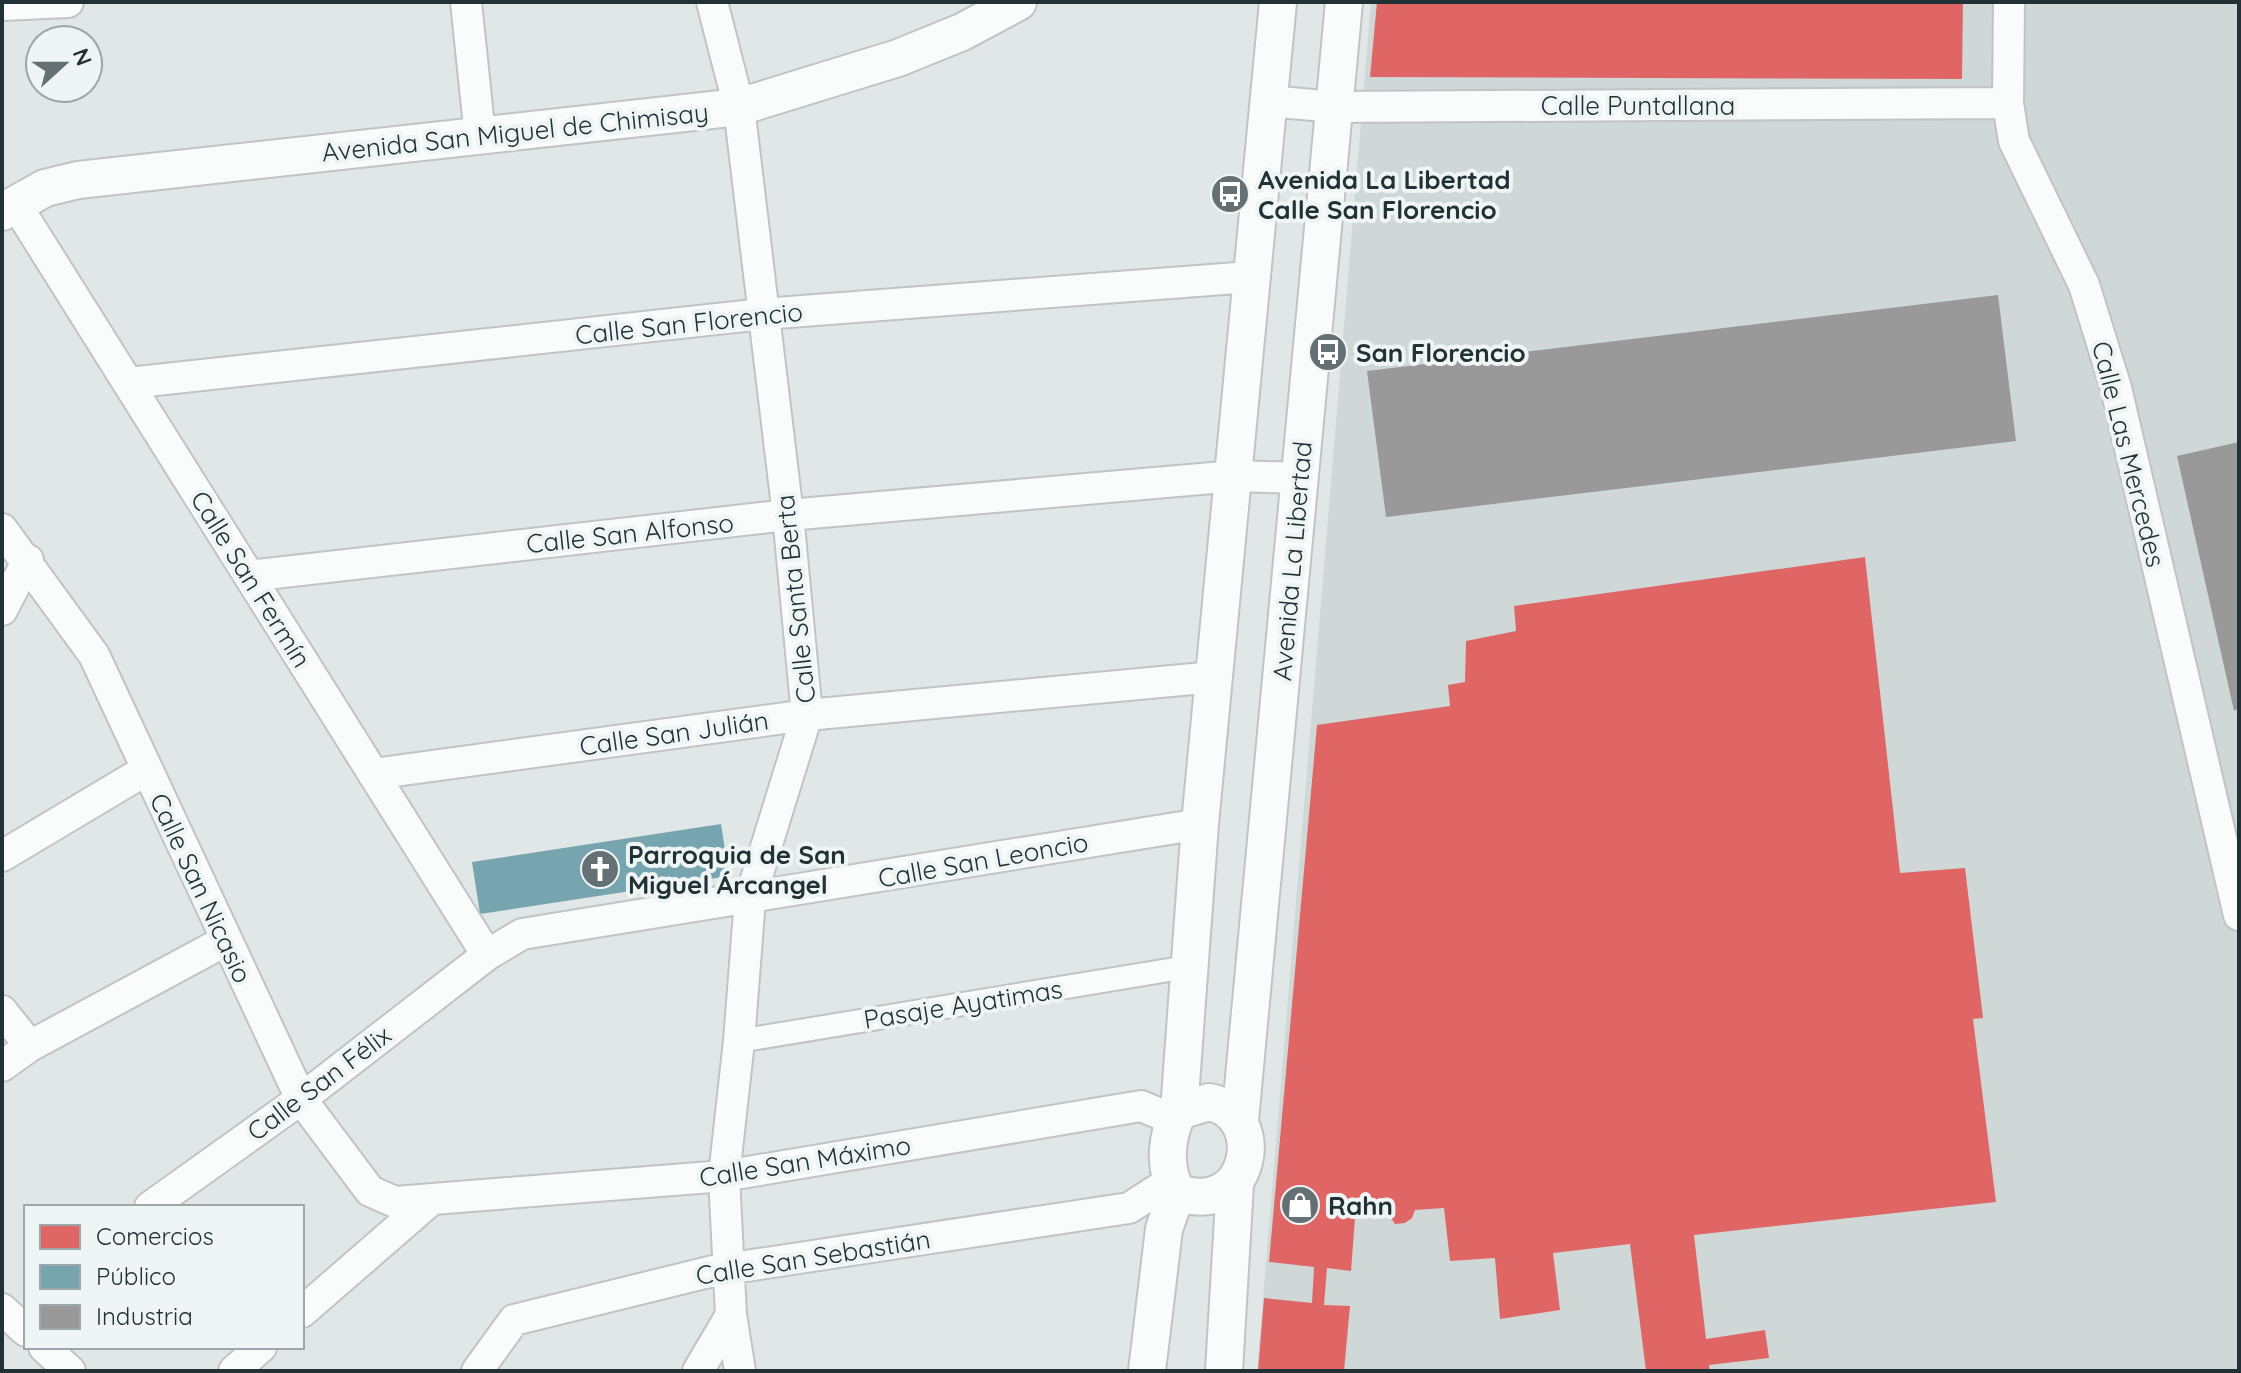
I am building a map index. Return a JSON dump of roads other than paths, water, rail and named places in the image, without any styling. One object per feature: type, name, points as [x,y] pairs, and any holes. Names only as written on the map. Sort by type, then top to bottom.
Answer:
[{"type":"street","points":[[2,5],[68,2]]},
{"type":"street","points":[[466,2],[480,136]]},
{"type":"street","name":"Calle Santa Berta","points":[[712,2],[739,107],[788,515],[807,715],[750,899],[724,1176],[727,1269],[740,1371]]},
{"type":"street","name":"Avenida San Miguel de Chimisay","points":[[9,207],[45,188],[78,180],[739,107],[898,58],[962,32],[1018,2]]},
{"type":"street","points":[[1147,1371],[1164,1229],[1174,1187],[1169,1135],[1177,1115],[1187,967],[1278,2]]},
{"type":"street","name":"Avenida La Libertad","points":[[1240,1120],[1344,2]]},
{"type":"street","name":"Calle Las Mercedes","points":[[2009,2],[2008,103],[2014,141],[2084,285],[2116,388],[2239,915]]},
{"type":"street","name":"Calle Puntallana","points":[[1268,101],[1335,107],[2008,103]]},
{"type":"street","name":"Calle San Fermín","points":[[9,207],[129,383],[487,955]]},
{"type":"street","name":"Calle San Florencio","points":[[129,383],[763,314],[1250,277]]},
{"type":"street","name":"Calle San Alfonso","points":[[249,576],[788,515],[1235,476],[1300,478]]},
{"type":"street","name":"Calle San Nicasio","points":[[2,529],[28,560],[94,655],[301,1099],[370,1191],[395,1202],[431,1200]]},
{"type":"street","points":[[2,610],[28,560]]},
{"type":"street","name":"Calle San Julián","points":[[373,774],[807,715],[1214,677]]},
{"type":"street","points":[[2,856],[146,770]]},
{"type":"street","name":"Calle San Leoncio","points":[[487,955],[522,934],[1200,824]]},
{"type":"street","points":[[2,1066],[30,1046],[225,941]]},
{"type":"street","name":"Calle San Félix","points":[[153,1205],[301,1099],[487,955]]},
{"type":"street","name":"Pasaje Ayatimas","points":[[739,1041],[1187,967]]},
{"type":"street","points":[[2,1011],[30,1046]]},
{"type":"street","points":[[1177,1115],[1209,1102],[1229,1109],[1240,1120],[1245,1151],[1242,1170],[1235,1184],[1224,1371]]},
{"type":"street","name":"Calle San Máximo","points":[[431,1200],[724,1176],[1141,1106],[1177,1115]]},
{"type":"street","points":[[1174,1187],[1205,1199],[1217,1196],[1235,1184]]},
{"type":"street","name":"Calle San Sebastián","points":[[477,1371],[514,1320],[727,1269],[1129,1208],[1174,1187]]},
{"type":"street","points":[[304,1310],[431,1200]]},
{"type":"street","points":[[703,1370],[731,1315]]},
{"type":"street","points":[[46,1349],[70,1371]]},
{"type":"street","points":[[234,1371],[259,1349]]},
{"type":"place","name":"Avenida La Libertad Calle San Florencio","points":[[1230,194]]},
{"type":"place","name":"San Florencio","points":[[1328,352]]},
{"type":"place","name":"Parroquia de San Miguel Árcangel","points":[[600,869]]},
{"type":"place","name":"Rahn","points":[[1300,1205]]}]
